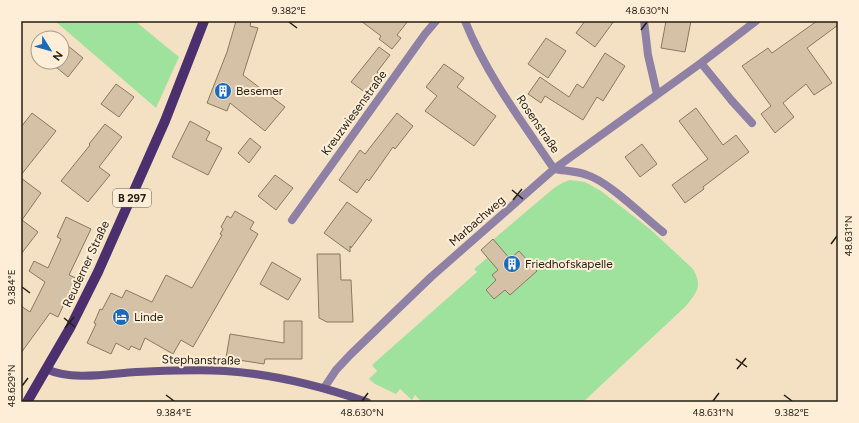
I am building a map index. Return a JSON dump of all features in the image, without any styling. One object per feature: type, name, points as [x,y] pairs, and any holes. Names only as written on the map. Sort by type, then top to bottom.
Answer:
[{"type":"main road","name":"Reuderner Straße","points":[[27,402],[70,328],[98,272],[165,121],[204,21]]},
{"type":"street","name":"Kreuzwiesenstraße","points":[[292,220],[425,34],[436,21]]},
{"type":"street","name":"Rosenstraße","points":[[465,21],[474,43],[516,114],[554,169],[588,175],[602,183],[618,194],[663,232]]},
{"type":"street","points":[[644,21],[648,55],[657,94]]},
{"type":"street","name":"Marbachweg","points":[[324,388],[336,370],[350,355],[415,293],[554,169],[701,63],[756,21]]},
{"type":"street","points":[[701,63],[752,123]]},
{"type":"street","name":"Stephanstraße","points":[[46,369],[64,375],[161,371],[224,371],[285,378],[324,388],[353,400],[367,402]]},
{"type":"green space","points":[[55,21],[135,21],[179,57],[156,108],[70,34],[70,30],[65,30]]},
{"type":"green space","points":[[570,180],[585,182],[601,191],[650,229],[693,269],[698,280],[698,284],[696,293],[686,306],[583,402],[422,402],[415,395],[412,400],[400,389],[396,394],[375,384],[369,379],[377,371],[372,365],[477,272],[474,269],[487,258],[481,250],[554,188]]},
{"type":"building","points":[[236,21],[251,21],[250,26],[258,28],[243,75],[285,107],[265,131],[230,103],[227,111],[207,103],[227,52]]},
{"type":"building","points":[[361,21],[408,21],[397,35],[401,38],[392,49],[379,39],[381,36]]},
{"type":"building","points":[[585,21],[614,21],[595,47],[576,33]]},
{"type":"building","points":[[666,21],[691,21],[685,52],[661,48]]},
{"type":"building","points":[[817,21],[838,21],[838,25],[807,48],[832,83],[814,95],[806,84],[783,103],[794,117],[775,133],[761,114],[771,106],[742,66],[768,48],[772,53]]},
{"type":"building","points":[[546,38],[566,51],[548,78],[528,64]]},
{"type":"building","points":[[70,47],[83,58],[68,77],[60,70],[70,70]]},
{"type":"building","points":[[379,47],[390,55],[377,72],[381,75],[366,93],[351,82]]},
{"type":"building","points":[[605,53],[625,66],[603,101],[597,97],[583,120],[545,96],[541,103],[528,94],[540,77],[569,97],[577,84],[583,88]]},
{"type":"building","points":[[444,64],[464,78],[457,87],[496,116],[474,146],[425,111],[437,96],[426,87]]},
{"type":"building","points":[[116,84],[134,97],[119,117],[101,104]]},
{"type":"building","points":[[696,108],[723,145],[736,135],[749,152],[703,187],[704,189],[685,203],[672,185],[708,159],[679,121]]},
{"type":"building","points":[[32,113],[56,131],[21,175],[21,127]]},
{"type":"building","points":[[397,113],[413,126],[395,149],[393,147],[369,181],[367,179],[357,193],[339,180],[360,150],[365,154]]},
{"type":"building","points":[[190,121],[210,132],[206,140],[222,148],[208,175],[172,157]]},
{"type":"building","points":[[105,124],[122,137],[99,167],[110,175],[88,202],[61,181]]},
{"type":"building","points":[[250,138],[261,147],[249,163],[238,153]]},
{"type":"building","points":[[642,144],[657,164],[640,177],[625,157]]},
{"type":"building","points":[[275,175],[293,188],[276,210],[258,196]]},
{"type":"building","points":[[21,178],[41,193],[22,220],[38,232],[21,254]]},
{"type":"building","points":[[347,202],[372,220],[351,248],[350,246],[350,252],[324,233]]},
{"type":"building","points":[[235,211],[254,222],[250,229],[258,234],[193,347],[181,340],[173,354],[145,338],[140,350],[131,346],[129,350],[116,343],[111,354],[87,343],[96,324],[94,323],[100,309],[102,310],[111,293],[122,298],[126,290],[152,302],[166,275],[192,288],[222,235],[220,234],[223,229],[221,227],[227,216],[231,218]]},
{"type":"building","points":[[66,217],[91,229],[69,275],[76,278],[58,317],[50,313],[21,353],[21,306],[30,312],[45,282],[29,271],[34,261],[48,268],[61,239],[57,237]]},
{"type":"building","name":"Friedhofskapelle","points":[[493,239],[510,259],[519,251],[537,271],[510,295],[505,290],[494,299],[486,290],[496,280],[492,275],[498,270],[481,250]]},
{"type":"building","points":[[317,254],[340,254],[341,280],[351,280],[353,322],[327,322],[319,318]]},
{"type":"building","points":[[272,262],[301,279],[288,300],[260,284]]},
{"type":"building","points":[[284,321],[302,321],[302,359],[265,359],[264,364],[226,358],[230,334],[284,343]]},
{"type":"place","name":"Besemer","points":[[223,91]]},
{"type":"place","name":"Friedhofskapelle","points":[[512,264]]},
{"type":"place","name":"Linde","points":[[121,317]]}]
